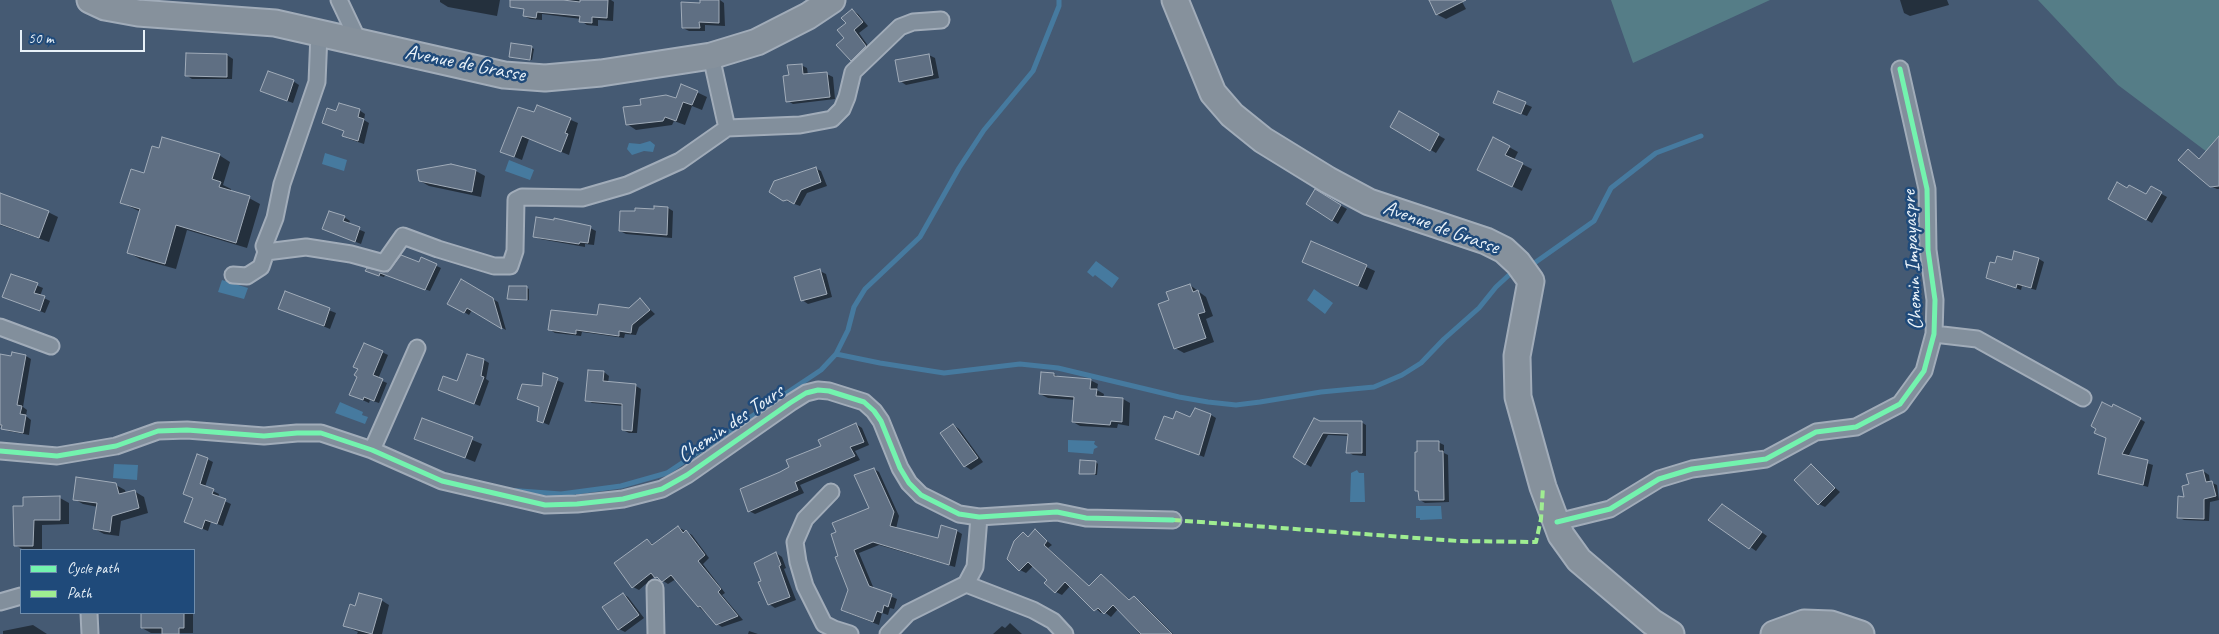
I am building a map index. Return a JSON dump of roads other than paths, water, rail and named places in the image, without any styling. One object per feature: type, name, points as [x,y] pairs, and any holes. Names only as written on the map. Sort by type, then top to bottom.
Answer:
[{"type":"main road","name":"Avenue de Grasse","points":[[90,0],[105,7],[138,13],[275,23],[504,75],[545,78],[711,56],[757,42],[808,16],[832,0]]},
{"type":"main road","name":"Avenue de Grasse","points":[[1175,0],[1212,93],[1232,115],[1263,140],[1328,180],[1369,202],[1486,241],[1504,250],[1518,263],[1531,281],[1517,356],[1518,397],[1543,487],[1562,535],[1579,560],[1652,622],[1671,634]]},
{"type":"main road","points":[[1774,634],[1804,623],[1831,624],[1861,634]]},
{"type":"street","points":[[339,0],[359,42]]},
{"type":"street","points":[[266,252],[306,247],[351,254],[384,263],[403,236],[494,266],[510,266],[515,251],[516,200],[522,198],[582,198],[627,186],[680,161],[727,128],[800,125],[832,119],[842,109],[853,72],[900,27],[913,22],[941,20]]},
{"type":"street","points":[[233,275],[247,276],[261,268],[266,252],[264,246],[273,224],[282,184],[317,82],[320,34]]},
{"type":"street","points":[[711,56],[727,128]]},
{"type":"street","name":"Chemin Impayaspre","points":[[1557,522],[1610,509],[1659,479],[1692,469],[1766,458],[1816,432],[1856,427],[1900,404],[1924,371],[1934,334],[1935,300],[1928,250],[1928,189],[1900,69]]},
{"type":"street","points":[[0,327],[51,346]]},
{"type":"street","name":"Chemin Impayaspre","points":[[1934,334],[1977,339],[2083,398]]},
{"type":"street","points":[[372,450],[417,348]]},
{"type":"street","name":"Chemin des Tours","points":[[0,451],[57,456],[116,446],[158,432],[186,430],[264,436],[321,433],[372,450],[442,480],[545,505],[623,499],[662,489],[694,470],[790,403],[806,393],[818,390],[830,391],[864,402],[874,410],[881,421],[900,468],[909,483],[921,495],[958,514],[979,516],[1057,512],[1086,518],[1173,520]]},
{"type":"street","points":[[831,492],[805,519],[795,542],[798,562],[805,586],[819,616],[824,624],[834,630],[850,634]]},
{"type":"street","points":[[888,634],[908,613],[966,584],[975,567],[979,516]]},
{"type":"street","points":[[966,584],[1033,610],[1053,621],[1066,634]]},
{"type":"street","points":[[655,588],[656,634]]},
{"type":"street","points":[[0,602],[20,596]]},
{"type":"street","points":[[88,614],[90,634]]},
{"type":"water","points":[[650,141],[655,145],[653,152],[644,151],[632,155],[627,149],[629,143],[640,144]]},
{"type":"water","points":[[325,153],[347,160],[344,171],[322,164]]},
{"type":"water","points":[[509,160],[534,170],[530,180],[505,171]]},
{"type":"water","points":[[1096,261],[1119,278],[1112,288],[1095,275],[1093,277],[1087,272]]},
{"type":"water","points":[[222,280],[248,288],[244,299],[218,292]]},
{"type":"water","points":[[1314,289],[1333,303],[1325,314],[1307,300]]},
{"type":"water","points":[[340,402],[363,412],[362,415],[368,417],[365,424],[335,413]]},
{"type":"water","points":[[1068,440],[1095,441],[1094,444],[1098,447],[1094,449],[1093,454],[1068,452]]},
{"type":"water","points":[[114,464],[138,465],[137,480],[113,478]]},
{"type":"water","points":[[1357,470],[1359,473],[1364,473],[1365,502],[1350,502],[1351,473]]},
{"type":"water","points":[[1416,506],[1441,506],[1442,519],[1420,520],[1420,518],[1416,518]]},
{"type":"waterway","points":[[507,490],[561,494],[621,486],[667,473],[821,370],[836,354],[848,330],[854,307],[865,289],[920,237],[959,168],[984,130],[1033,71],[1059,6],[1059,0]]},
{"type":"waterway","points":[[1533,264],[1594,221],[1611,188],[1656,153],[1701,136]]},
{"type":"waterway","points":[[836,354],[944,373],[1020,364],[1058,368],[1179,397],[1236,405],[1321,392],[1374,387],[1402,375],[1421,363],[1444,339],[1479,308],[1496,287],[1509,275]]}]
